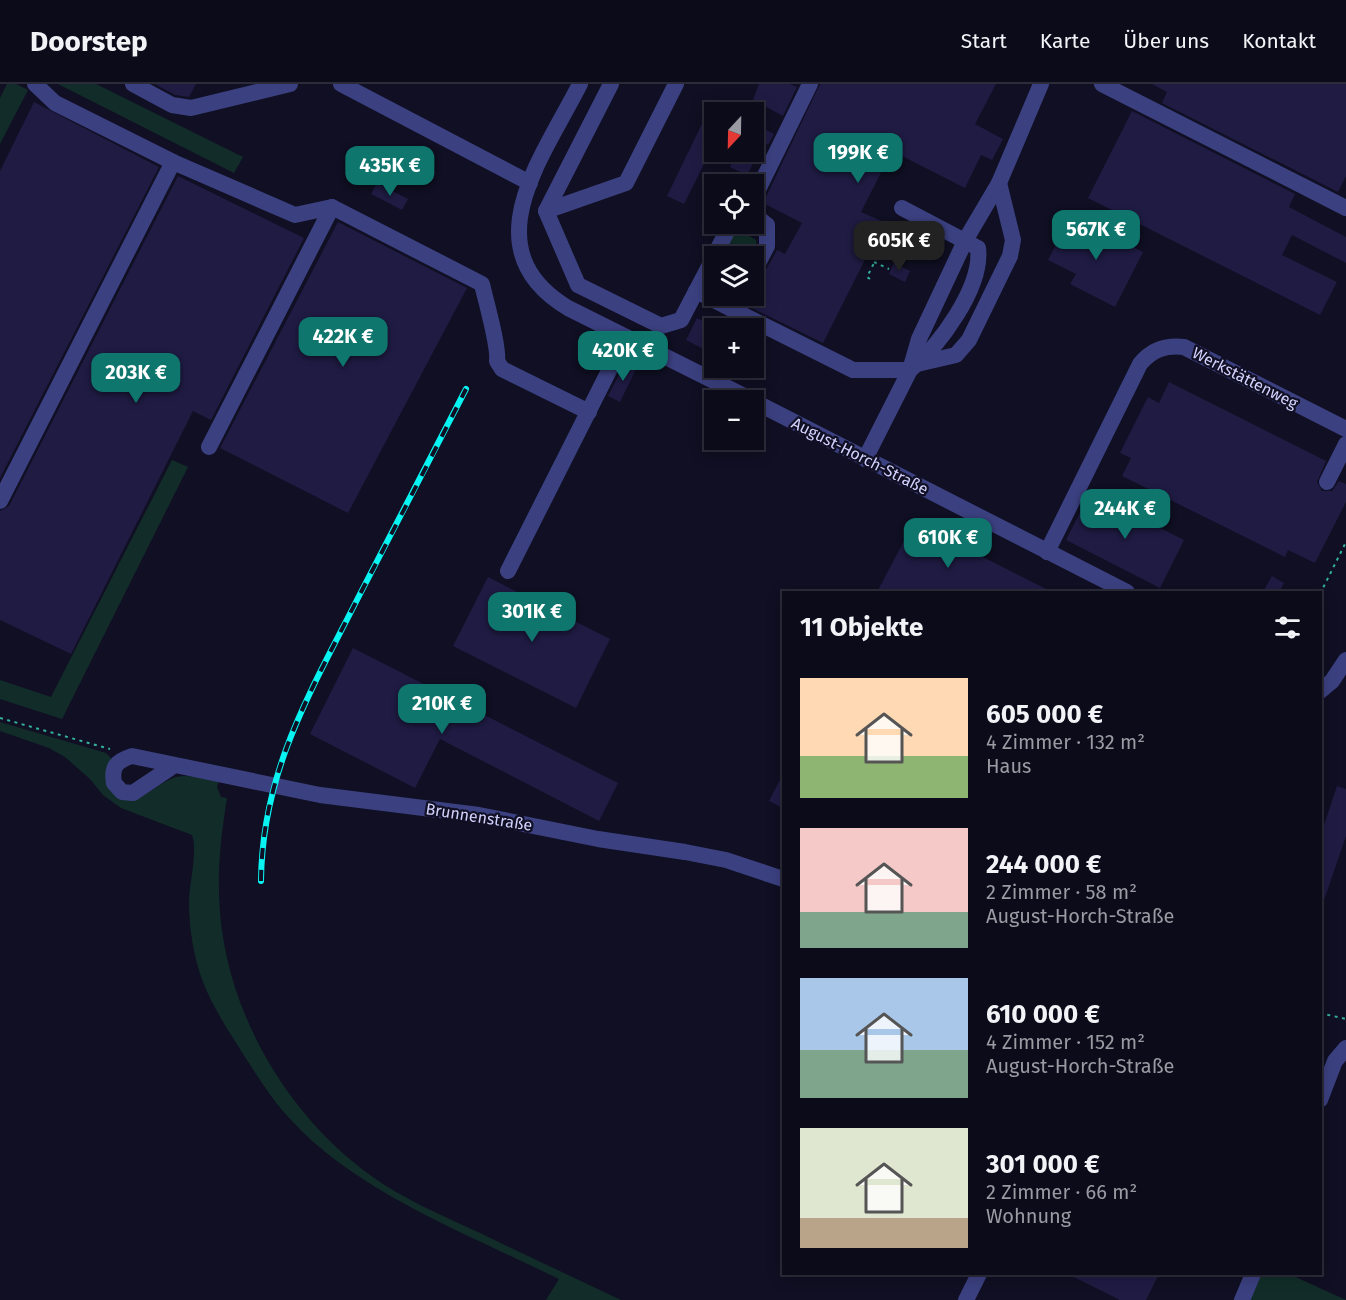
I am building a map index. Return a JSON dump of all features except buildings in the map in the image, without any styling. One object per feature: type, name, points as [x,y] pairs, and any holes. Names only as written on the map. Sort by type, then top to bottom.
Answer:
[{"type":"street","points":[[35,84],[55,103],[173,162],[295,214],[332,207],[482,284],[498,351],[497,361],[502,369],[589,412]]},
{"type":"street","points":[[133,84],[172,105],[190,108],[290,84]]},
{"type":"street","points":[[340,84],[530,183],[580,84]]},
{"type":"street","points":[[371,84],[376,103]]},
{"type":"street","points":[[546,211],[611,84]]},
{"type":"street","points":[[546,211],[626,183],[676,84]]},
{"type":"street","points":[[764,178],[810,84]]},
{"type":"street","points":[[918,364],[919,339],[966,239],[999,183],[1041,84]]},
{"type":"street","points":[[1102,84],[1346,208]]},
{"type":"street","points":[[0,501],[173,162]]},
{"type":"street","name":"August-Horch-Straße","points":[[530,183],[519,210],[517,232],[521,255],[532,277],[551,297],[626,337],[704,369]]},
{"type":"street","points":[[764,333],[853,370],[918,364],[956,355],[969,340],[1010,256],[1013,240],[1008,209],[999,183]]},
{"type":"street","points":[[209,447],[332,207]]},
{"type":"street","points":[[865,459],[918,364],[948,330],[980,261],[978,248],[966,239],[902,208]]},
{"type":"street","points":[[546,211],[578,285],[661,326],[681,320],[704,276]]},
{"type":"street","points":[[764,223],[767,225],[767,246],[764,252]]},
{"type":"street","points":[[696,291],[733,318]]},
{"type":"street","points":[[508,571],[626,337]]},
{"type":"street","name":"Werkstättenweg","points":[[1047,552],[1140,364],[1147,356],[1169,345],[1184,347],[1346,429]]},
{"type":"street","name":"August-Horch-Straße","points":[[720,378],[737,390]]},
{"type":"street","name":"August-Horch-Straße","points":[[764,407],[1125,591]]},
{"type":"street","points":[[1327,482],[1346,444]]},
{"type":"street","points":[[1322,689],[1332,681],[1346,660]]},
{"type":"street","name":"Brunnenstraße","points":[[173,766],[320,795],[478,815],[617,842],[685,852],[726,860],[782,879]]},
{"type":"street","points":[[1322,1095],[1335,1061],[1346,1048]]},
{"type":"street","points":[[966,1300],[978,1275]]},
{"type":"street","points":[[1242,1300],[1252,1275]]},
{"type":"path","points":[[870,279],[867,277],[902,208]]},
{"type":"path","points":[[874,262],[889,269]]},
{"type":"path","points":[[1322,591],[1346,542]]},
{"type":"path","points":[[0,718],[110,749]]},
{"type":"path","points":[[1322,1013],[1346,1019]]},
{"type":"green space","points":[[7,84],[16,84],[28,90],[0,144],[0,98]]},
{"type":"green space","points":[[58,84],[96,84],[243,157],[234,173]]},
{"type":"green space","points":[[735,234],[746,234],[756,240],[757,246],[725,246],[729,237]]},
{"type":"green space","points":[[172,460],[188,467],[62,719],[0,699],[0,680],[51,697]]},
{"type":"green space","points":[[0,722],[106,753],[112,759],[106,770],[133,800],[176,777],[192,776],[219,780],[217,787],[221,797],[227,798],[219,869],[222,934],[231,974],[244,1013],[262,1051],[284,1086],[338,1149],[383,1184],[422,1206],[621,1300],[546,1300],[559,1279],[453,1229],[381,1191],[318,1146],[291,1120],[266,1088],[222,1019],[203,982],[190,922],[189,895],[194,850],[192,835],[121,808],[103,795],[90,779],[65,757],[49,748],[0,731]]},
{"type":"green space","points":[[1261,1275],[1291,1275],[1346,1300],[1250,1300]]},
{"type":"railway","points":[[261,881],[270,803],[292,733],[324,665],[466,389]]}]
